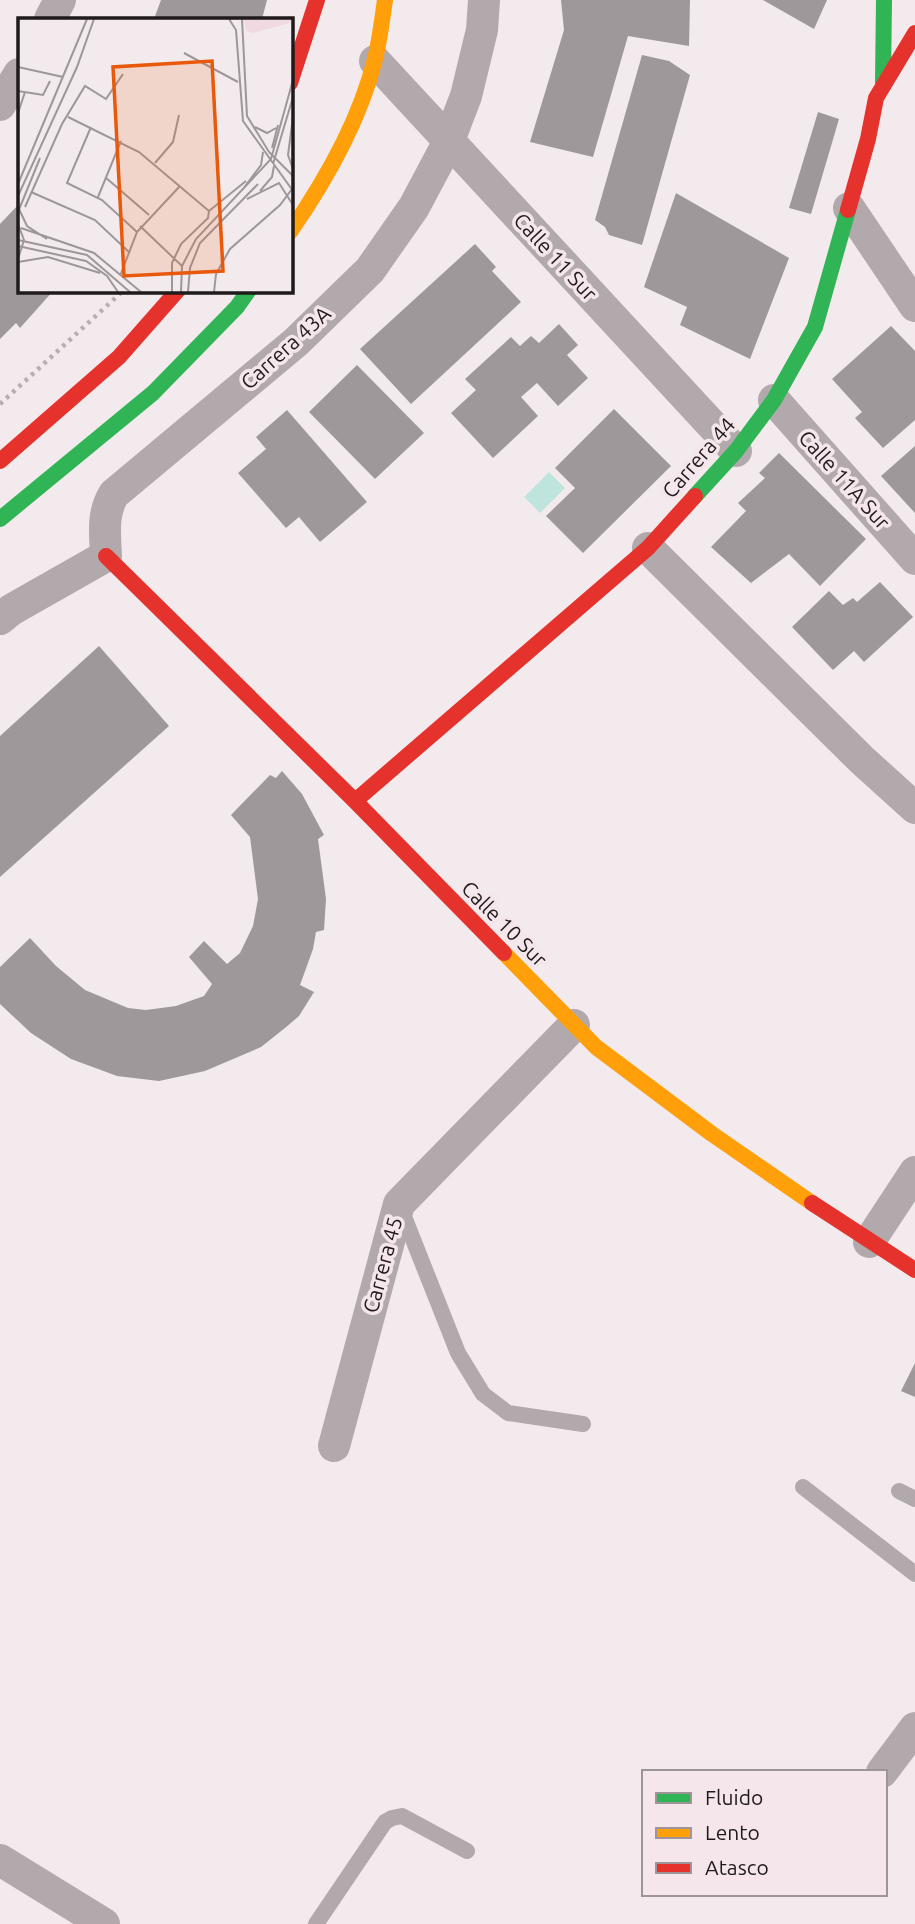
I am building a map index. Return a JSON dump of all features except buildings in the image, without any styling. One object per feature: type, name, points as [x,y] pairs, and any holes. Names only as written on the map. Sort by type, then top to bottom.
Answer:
[{"type":"street","points":[[51,18],[60,0]]},
{"type":"street","points":[[292,77],[317,0]]},
{"type":"street","points":[[292,229],[311,204],[350,124],[375,61],[385,0]]},
{"type":"street","name":"Carrera 43A","points":[[106,556],[105,516],[107,504],[114,494],[296,342],[370,270],[414,207],[448,143],[466,96],[482,30],[484,0]]},
{"type":"street","points":[[883,86],[884,0]]},
{"type":"street","name":"Carrera 44","points":[[355,801],[648,548],[736,451],[774,400],[816,327],[876,98],[915,33]]},
{"type":"street","name":"Calle 11 Sur","points":[[375,61],[448,143],[736,451]]},
{"type":"street","points":[[0,105],[18,76]]},
{"type":"street","points":[[849,208],[915,306]]},
{"type":"street","points":[[0,461],[119,357],[176,292]]},
{"type":"street","points":[[0,519],[153,393],[237,307],[248,292]]},
{"type":"street","name":"Calle 11A Sur","points":[[774,400],[915,559]]},
{"type":"street","points":[[648,548],[862,760],[915,808]]},
{"type":"street","points":[[0,619],[106,556]]},
{"type":"street","name":"Calle 10 Sur","points":[[106,556],[355,801],[596,1047],[712,1134],[869,1242],[915,1270]]},
{"type":"street","name":"Carrera 45","points":[[334,1446],[399,1204],[575,1025]]},
{"type":"street","points":[[869,1242],[915,1172]]},
{"type":"street","points":[[883,1770],[915,1728]]},
{"type":"street","points":[[0,1860],[104,1924]]},
{"type":"lane","points":[[399,1204],[458,1353],[483,1394],[508,1413],[583,1424]]},
{"type":"lane","points":[[803,1487],[915,1574]]},
{"type":"lane","points":[[898,1491],[915,1499]]},
{"type":"lane","points":[[316,1924],[385,1822],[392,1818],[402,1816],[467,1851]]},
{"type":"path","points":[[0,404],[122,292]]},
{"type":"shaded area","points":[[549,472],[565,488],[540,513],[524,497]]},
{"type":"traffic: fast","points":[[883,82],[884,0]]},
{"type":"traffic: fast","points":[[695,496],[736,451],[774,400],[815,327],[848,210]]},
{"type":"traffic: fast","points":[[0,519],[153,393],[237,307],[248,292]]},
{"type":"traffic: slow","points":[[292,229],[329,170],[351,127],[369,82],[380,37],[385,0]]},
{"type":"traffic: slow","points":[[504,953],[596,1047],[712,1134],[812,1203]]},
{"type":"traffic: jam","points":[[292,77],[317,0]]},
{"type":"traffic: jam","points":[[848,210],[868,139],[876,98],[915,33]]},
{"type":"traffic: jam","points":[[0,461],[119,357],[176,292]]},
{"type":"traffic: jam","points":[[355,801],[648,548],[695,496]]},
{"type":"traffic: jam","points":[[106,556],[355,801],[504,953]]},
{"type":"traffic: jam","points":[[812,1203],[915,1270]]}]
